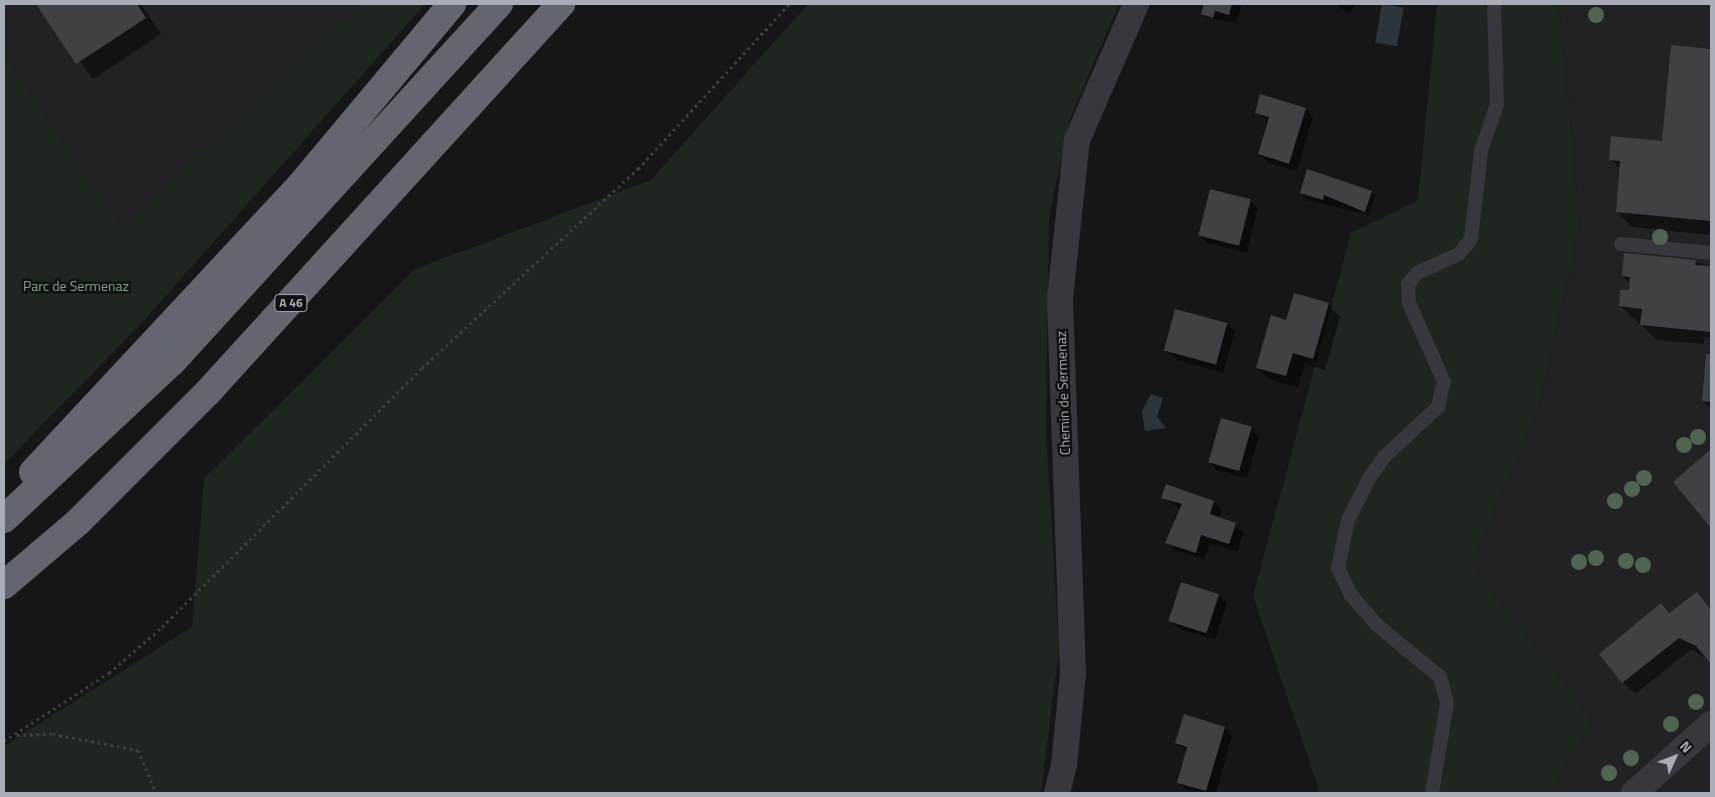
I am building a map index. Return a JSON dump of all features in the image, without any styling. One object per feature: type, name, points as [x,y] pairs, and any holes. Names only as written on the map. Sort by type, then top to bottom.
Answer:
[{"type":"highway","points":[[4,502],[299,187],[452,4]]},
{"type":"highway","points":[[4,519],[172,362],[499,4]]},
{"type":"highway","name":"A 46","points":[[4,585],[78,522],[208,392],[561,4]]},
{"type":"street","name":"Chemin de Sermenaz","points":[[1057,793],[1064,765],[1073,673],[1060,298],[1077,140],[1136,4]]},
{"type":"street","points":[[1634,793],[1711,724]]},
{"type":"lane","points":[[1432,793],[1447,703],[1440,677],[1377,625],[1350,595],[1338,568],[1348,520],[1370,477],[1384,457],[1438,407],[1444,382],[1409,303],[1408,284],[1418,273],[1459,254],[1471,239],[1481,151],[1498,104],[1494,4]]},
{"type":"lane","points":[[1620,244],[1711,253]]},
{"type":"path","points":[[4,741],[109,673],[162,627],[422,368],[638,169],[790,4]]},
{"type":"path","points":[[14,736],[53,734],[138,750],[156,793]]},
{"type":"shaded area","points":[[4,4],[360,4],[122,229],[4,55]]},
{"type":"shaded area","points":[[1382,4],[1404,8],[1397,46],[1375,42]]},
{"type":"shaded area","points":[[1559,4],[1711,4],[1711,793],[1551,793],[1592,719],[1471,565],[1538,410],[1580,225]]},
{"type":"shaded area","points":[[1151,394],[1163,398],[1157,417],[1166,428],[1145,431],[1142,411]]},
{"type":"green space","name":"Parc de Sermenaz","points":[[360,4],[425,4],[139,326],[4,464],[4,55],[122,228]]},
{"type":"green space","points":[[808,4],[1119,4],[1069,121],[1049,217],[1046,429],[1059,649],[1041,793],[4,793],[4,746],[192,627],[204,479],[415,269],[651,180]]},
{"type":"green space","points":[[1437,4],[1559,4],[1580,225],[1538,410],[1471,565],[1592,719],[1551,793],[1320,793],[1253,596],[1351,233],[1418,200]]},
{"type":"building","points":[[36,4],[137,4],[146,18],[76,64]]},
{"type":"building","points":[[1204,4],[1232,4],[1229,15],[1215,11],[1213,18],[1201,14]]},
{"type":"building","points":[[1671,45],[1711,49],[1711,221],[1616,212],[1620,161],[1609,160],[1611,136],[1662,141]]},
{"type":"building","points":[[1260,94],[1306,108],[1289,164],[1258,154],[1269,117],[1255,113]]},
{"type":"building","points":[[1307,169],[1372,191],[1365,212],[1324,195],[1323,200],[1300,193]]},
{"type":"building","points":[[1210,189],[1251,199],[1239,246],[1198,236]]},
{"type":"building","points":[[1624,253],[1696,260],[1695,265],[1711,266],[1711,332],[1640,325],[1642,309],[1619,306],[1620,290],[1629,290],[1630,277],[1622,276]]},
{"type":"building","points":[[1294,293],[1329,303],[1313,359],[1293,353],[1286,376],[1256,368],[1271,315],[1286,320]]},
{"type":"building","points":[[1175,309],[1227,323],[1216,365],[1164,351]]},
{"type":"building","points":[[1706,354],[1711,354],[1711,402],[1702,401]]},
{"type":"building","points":[[1221,418],[1252,427],[1239,471],[1208,462]]},
{"type":"building","points":[[1711,449],[1711,528],[1673,482]]},
{"type":"building","points":[[1166,484],[1214,501],[1210,514],[1236,523],[1229,544],[1201,535],[1196,553],[1165,543],[1182,504],[1161,498]]},
{"type":"building","points":[[1181,582],[1219,594],[1206,633],[1168,621]]},
{"type":"building","points":[[1697,592],[1711,610],[1711,664],[1696,646],[1679,638],[1622,683],[1599,654],[1661,603],[1669,613]]},
{"type":"building","points":[[1184,714],[1225,727],[1206,791],[1177,783],[1187,747],[1175,743]]}]
